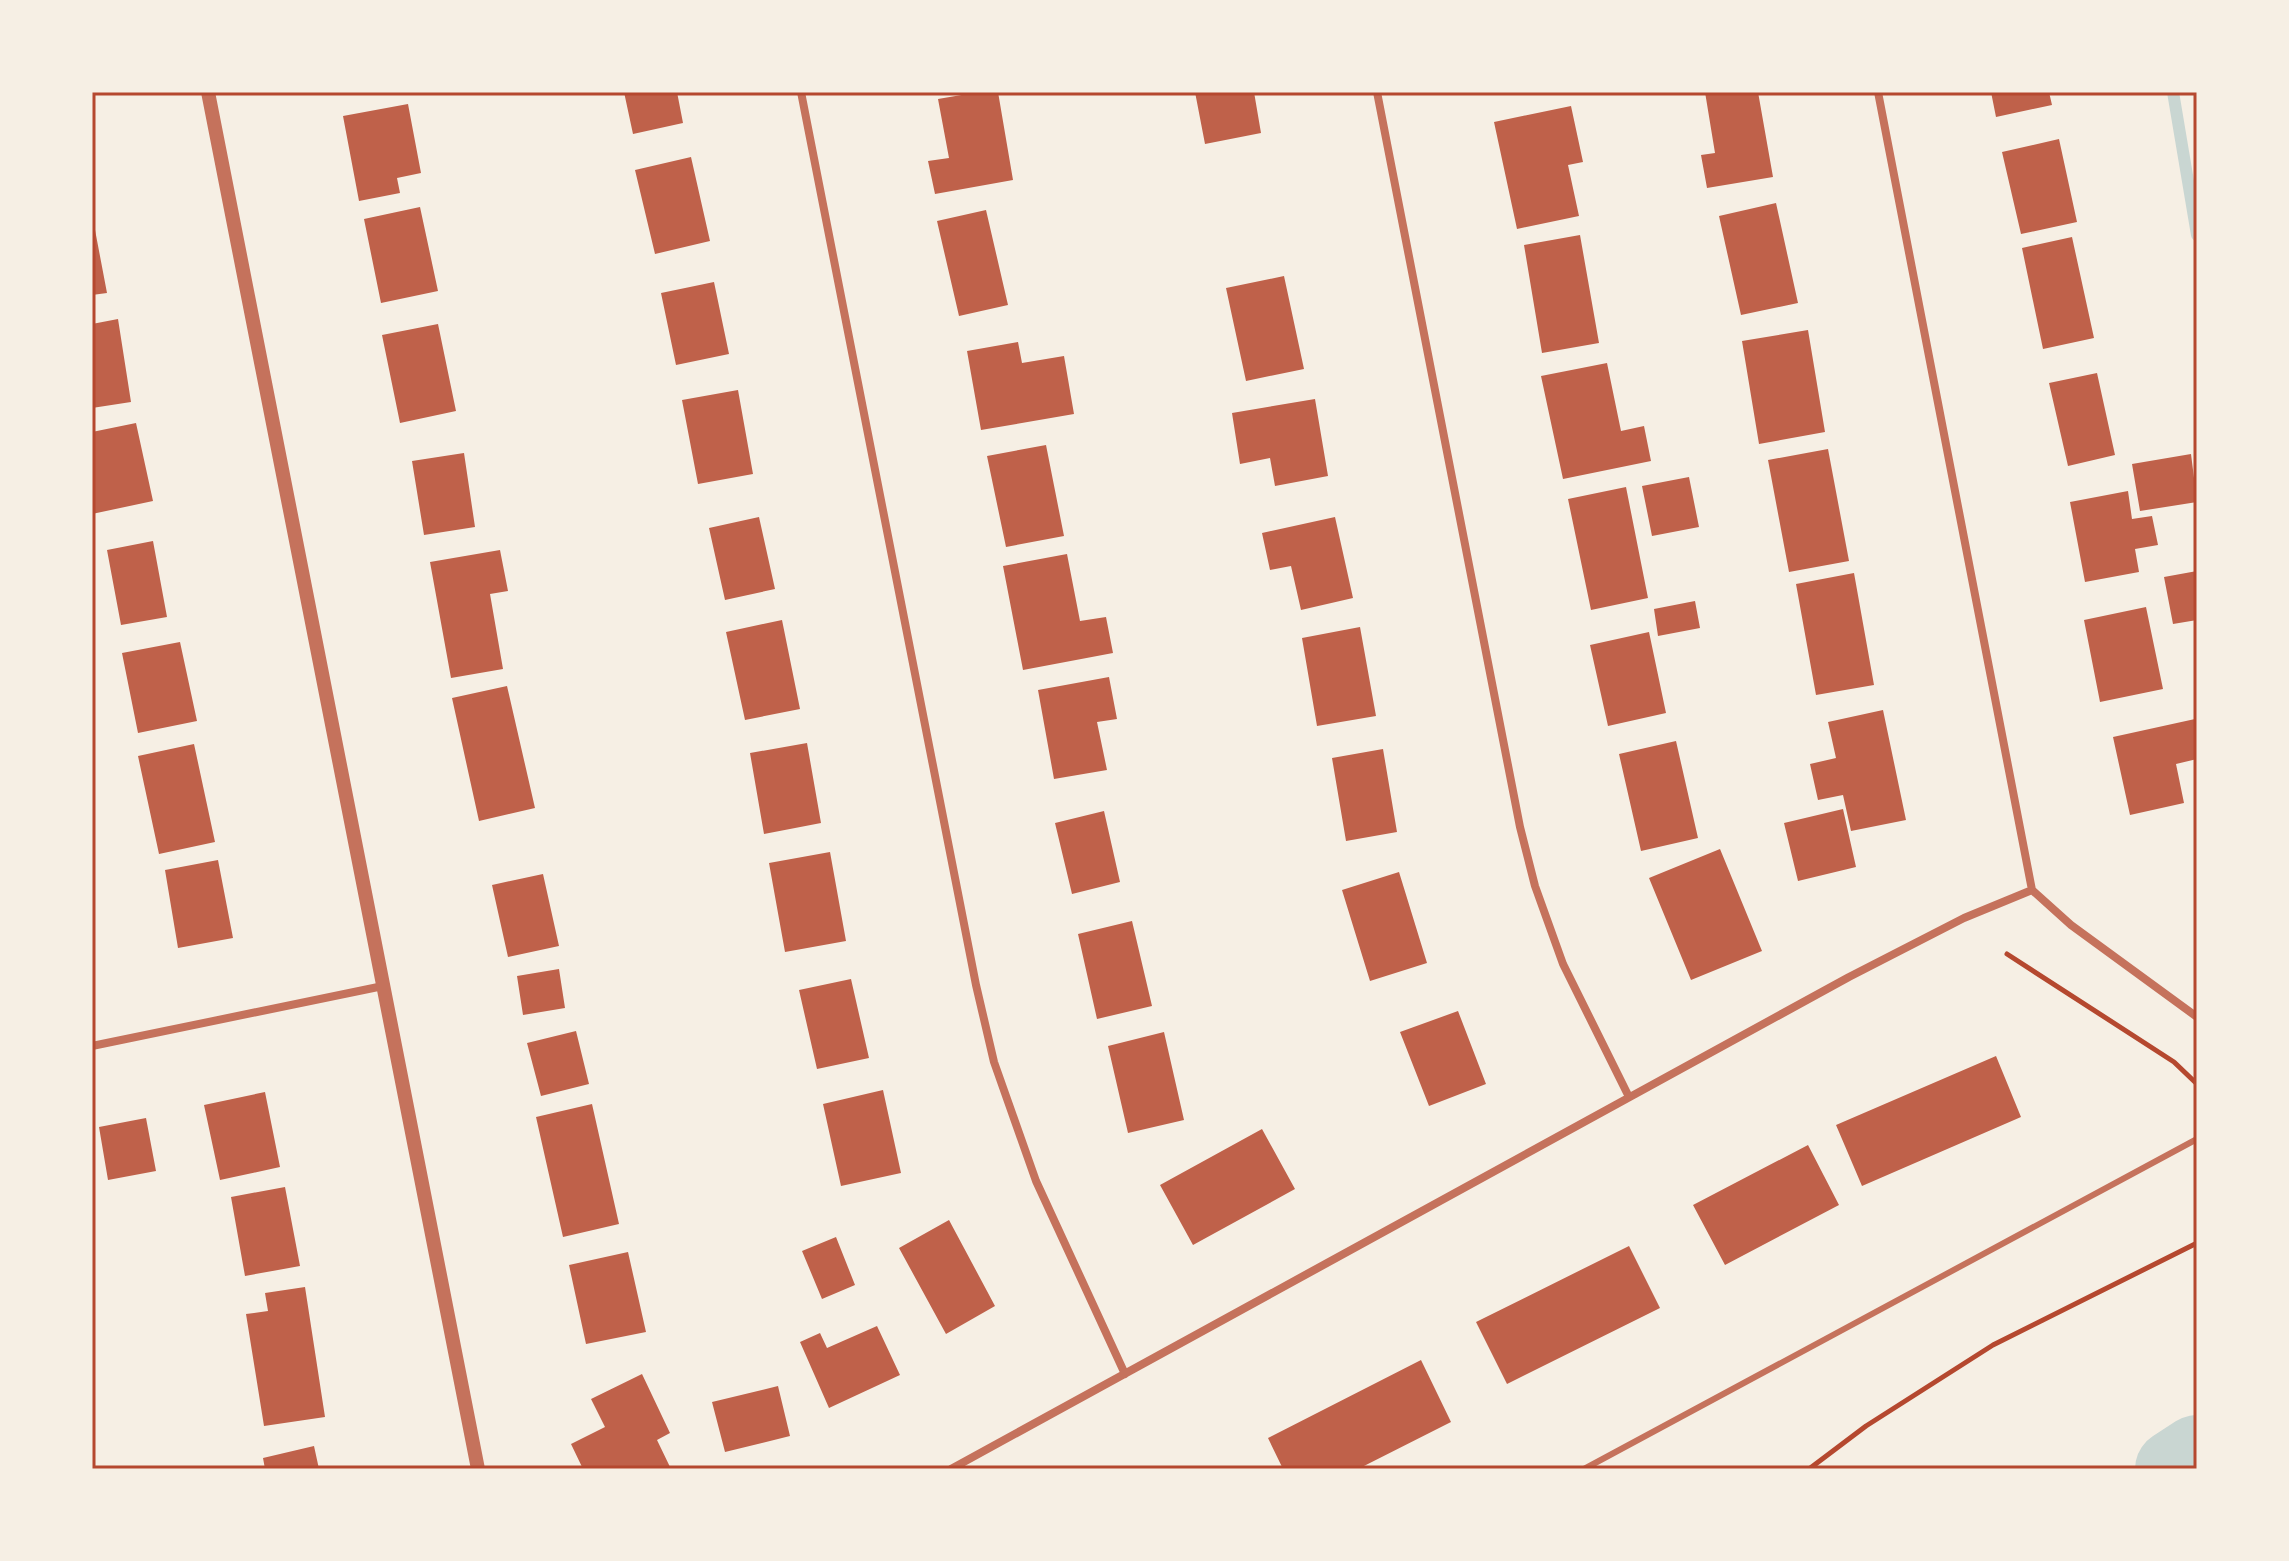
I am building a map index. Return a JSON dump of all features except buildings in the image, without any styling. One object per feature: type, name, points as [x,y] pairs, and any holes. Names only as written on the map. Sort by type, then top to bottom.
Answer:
[{"type":"street","points":[[208,92],[478,1469]]},
{"type":"street","points":[[801,92],[976,985],[994,1062],[1036,1181],[1125,1374]]},
{"type":"street","points":[[1377,92],[1514,796],[1535,886],[1563,964],[1629,1097]]},
{"type":"street","points":[[1878,92],[2032,890],[2071,925],[2197,1017]]},
{"type":"street","points":[[951,1469],[1849,977],[1964,918],[2032,890]]},
{"type":"street","points":[[92,1046],[383,986]]},
{"type":"lane","points":[[1584,1469],[2197,1139]]},
{"type":"path","points":[[2007,954],[2174,1062],[2197,1084]]},
{"type":"path","points":[[1809,1469],[1866,1426],[1993,1345],[2197,1243]]},
{"type":"waterway","points":[[2173,92],[2197,235]]},
{"type":"waterway","points":[[2174,1469],[2197,1454]]}]
